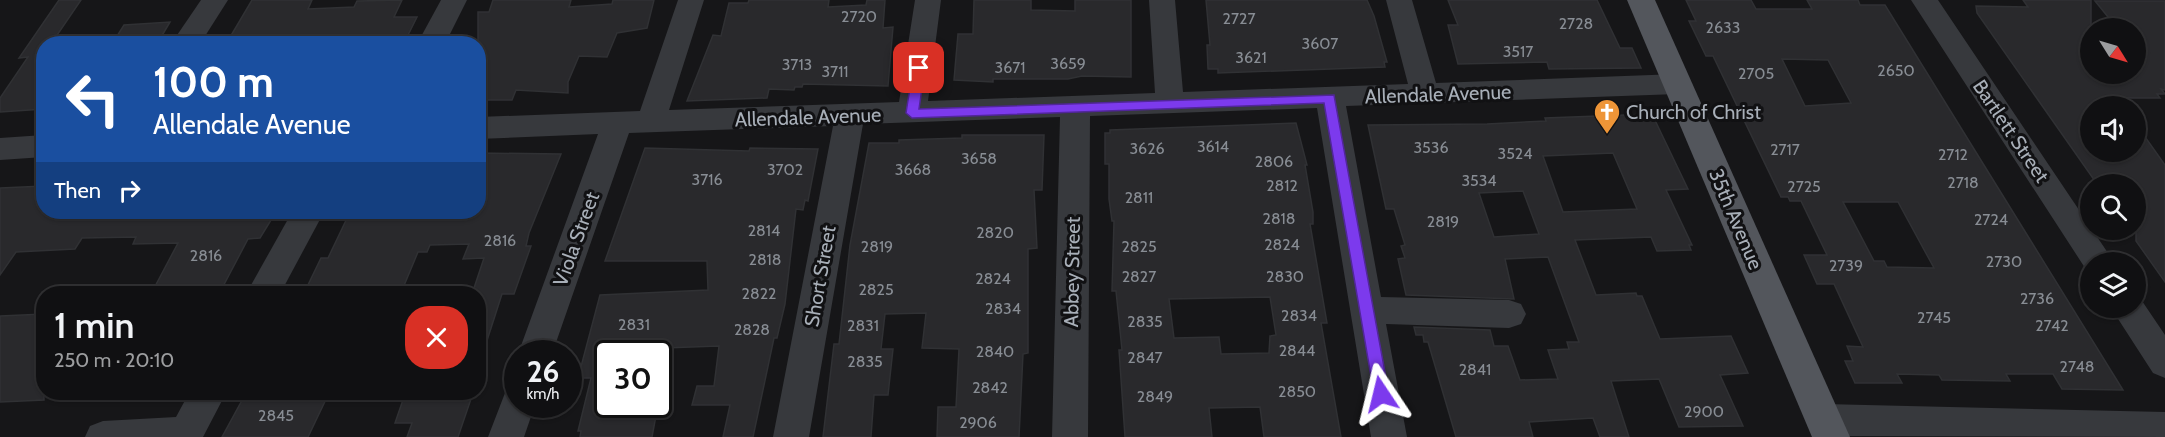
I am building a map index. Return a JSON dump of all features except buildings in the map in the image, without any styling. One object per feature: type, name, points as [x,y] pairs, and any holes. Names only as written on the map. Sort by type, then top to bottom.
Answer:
[{"type":"main road","name":"35th Avenue","points":[[1641,0],[1828,428]]},
{"type":"street","points":[[190,36],[215,0]]},
{"type":"street","points":[[435,36],[454,0]]},
{"type":"street","points":[[651,122],[691,0]]},
{"type":"street","points":[[912,113],[928,0]]},
{"type":"street","points":[[1162,0],[1170,104]]},
{"type":"street","points":[[1399,0],[1425,95]]},
{"type":"street","name":"Bartlett Street","points":[[1924,0],[2091,252]]},
{"type":"street","name":"Allendale Avenue","points":[[486,128],[1678,84]]},
{"type":"street","points":[[1330,98],[1389,437]]},
{"type":"street","name":"Abbey Street","points":[[1070,437],[1075,107]]},
{"type":"street","name":"Short Street","points":[[790,437],[850,115]]},
{"type":"street","name":"Viola Street","points":[[540,340],[617,124]]},
{"type":"street","points":[[0,149],[36,147]]},
{"type":"street","points":[[266,286],[304,219]]},
{"type":"street","points":[[1366,309],[1509,314]]},
{"type":"street","points":[[2135,318],[2165,363]]},
{"type":"street","points":[[103,437],[185,435],[204,400]]},
{"type":"street","points":[[506,437],[513,418]]},
{"type":"street","points":[[1828,428],[2165,428]]},
{"type":"place","name":"Church of Christ","points":[[1607,135]]},
{"type":"route","points":[[919,68],[912,113],[1330,98],[1381,394]]}]
